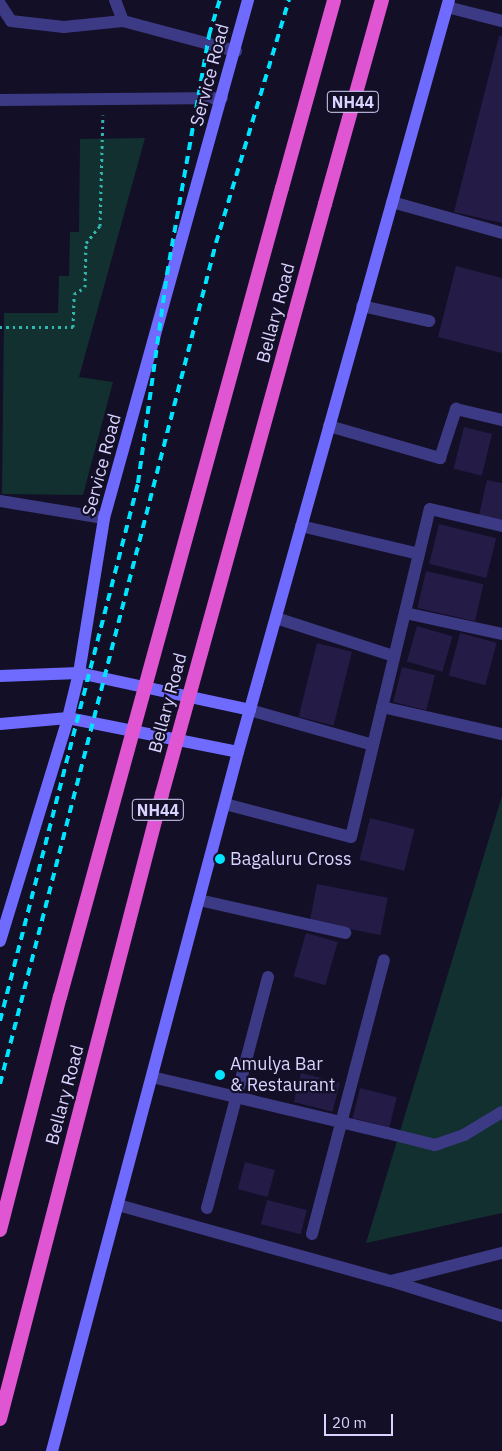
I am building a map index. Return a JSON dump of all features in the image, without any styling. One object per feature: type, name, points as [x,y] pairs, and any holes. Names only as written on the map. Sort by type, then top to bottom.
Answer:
[{"type":"highway","name":"Bellary Road","points":[[0,1230],[60,997],[334,0]]},
{"type":"highway","name":"Bellary Road","points":[[0,1419],[162,794],[382,0]]},
{"type":"main road","name":"Service Road","points":[[0,941],[68,718],[79,673],[104,518],[236,51],[248,0]]},
{"type":"main road","points":[[52,1451],[238,752],[448,4]]},
{"type":"main road","points":[[0,676],[79,673],[250,710]]},
{"type":"main road","points":[[0,724],[68,718],[238,752]]},
{"type":"street","points":[[115,0],[123,21]]},
{"type":"street","points":[[0,4],[6,21],[64,27],[123,21],[236,51]]},
{"type":"street","points":[[448,4],[502,21]]},
{"type":"street","points":[[0,100],[222,98]]},
{"type":"street","points":[[392,202],[502,233]]},
{"type":"street","points":[[362,306],[429,321]]},
{"type":"street","points":[[329,426],[440,458],[456,409],[502,420]]},
{"type":"street","points":[[0,501],[104,518]]},
{"type":"street","points":[[224,804],[351,837],[430,509],[502,526]]},
{"type":"street","points":[[301,526],[419,554]]},
{"type":"street","points":[[405,613],[502,634]]},
{"type":"street","points":[[276,618],[394,656]]},
{"type":"street","points":[[382,707],[502,734]]},
{"type":"street","points":[[250,710],[373,745]]},
{"type":"street","points":[[199,900],[345,933]]},
{"type":"street","points":[[312,1234],[384,960]]},
{"type":"street","points":[[207,1208],[268,976]]},
{"type":"street","points":[[152,1077],[435,1145],[464,1135],[502,1112]]},
{"type":"street","points":[[118,1205],[391,1281],[502,1316]]},
{"type":"street","points":[[391,1281],[502,1253]]},
{"type":"path","points":[[0,328],[73,328],[74,294],[85,287],[86,243],[100,226],[103,99]]},
{"type":"green space","points":[[145,138],[79,377],[113,382],[83,495],[2,494],[4,313],[58,313],[59,276],[69,276],[70,232],[79,232],[80,139]]},
{"type":"green space","points":[[502,796],[502,1213],[366,1243]]},
{"type":"building","points":[[499,36],[502,36],[502,223],[454,212]]},
{"type":"building","points":[[456,266],[502,278],[502,353],[438,337]]},
{"type":"building","points":[[464,427],[492,434],[482,476],[454,469]]},
{"type":"building","points":[[487,480],[502,483],[502,520],[479,515]]},
{"type":"building","points":[[439,524],[496,538],[486,578],[429,564]]},
{"type":"building","points":[[426,571],[483,584],[475,621],[417,608]]},
{"type":"building","points":[[417,626],[453,636],[442,672],[407,662]]},
{"type":"building","points":[[460,633],[497,643],[485,685],[449,676]]},
{"type":"building","points":[[317,643],[352,652],[334,725],[299,717]]},
{"type":"building","points":[[402,667],[435,675],[426,710],[393,702]]},
{"type":"building","points":[[370,818],[415,829],[404,871],[360,860]]},
{"type":"building","points":[[317,884],[388,898],[380,935],[310,921]]},
{"type":"building","points":[[306,933],[338,942],[325,985],[294,976]]},
{"type":"building","points":[[301,1073],[340,1083],[333,1112],[294,1102]]},
{"type":"building","points":[[360,1088],[397,1097],[389,1127],[353,1118]]},
{"type":"building","points":[[245,1162],[275,1170],[268,1197],[238,1189]]},
{"type":"building","points":[[267,1200],[307,1210],[301,1234],[261,1224]]},
{"type":"railway","points":[[0,1021],[138,483],[167,274],[209,35],[220,0]]},
{"type":"railway","points":[[0,1084],[216,243],[289,0]]},
{"type":"place","name":"Bagaluru Cross","points":[[220,859]]},
{"type":"place","name":"Amulya Bar & Restaurant","points":[[220,1075]]}]
